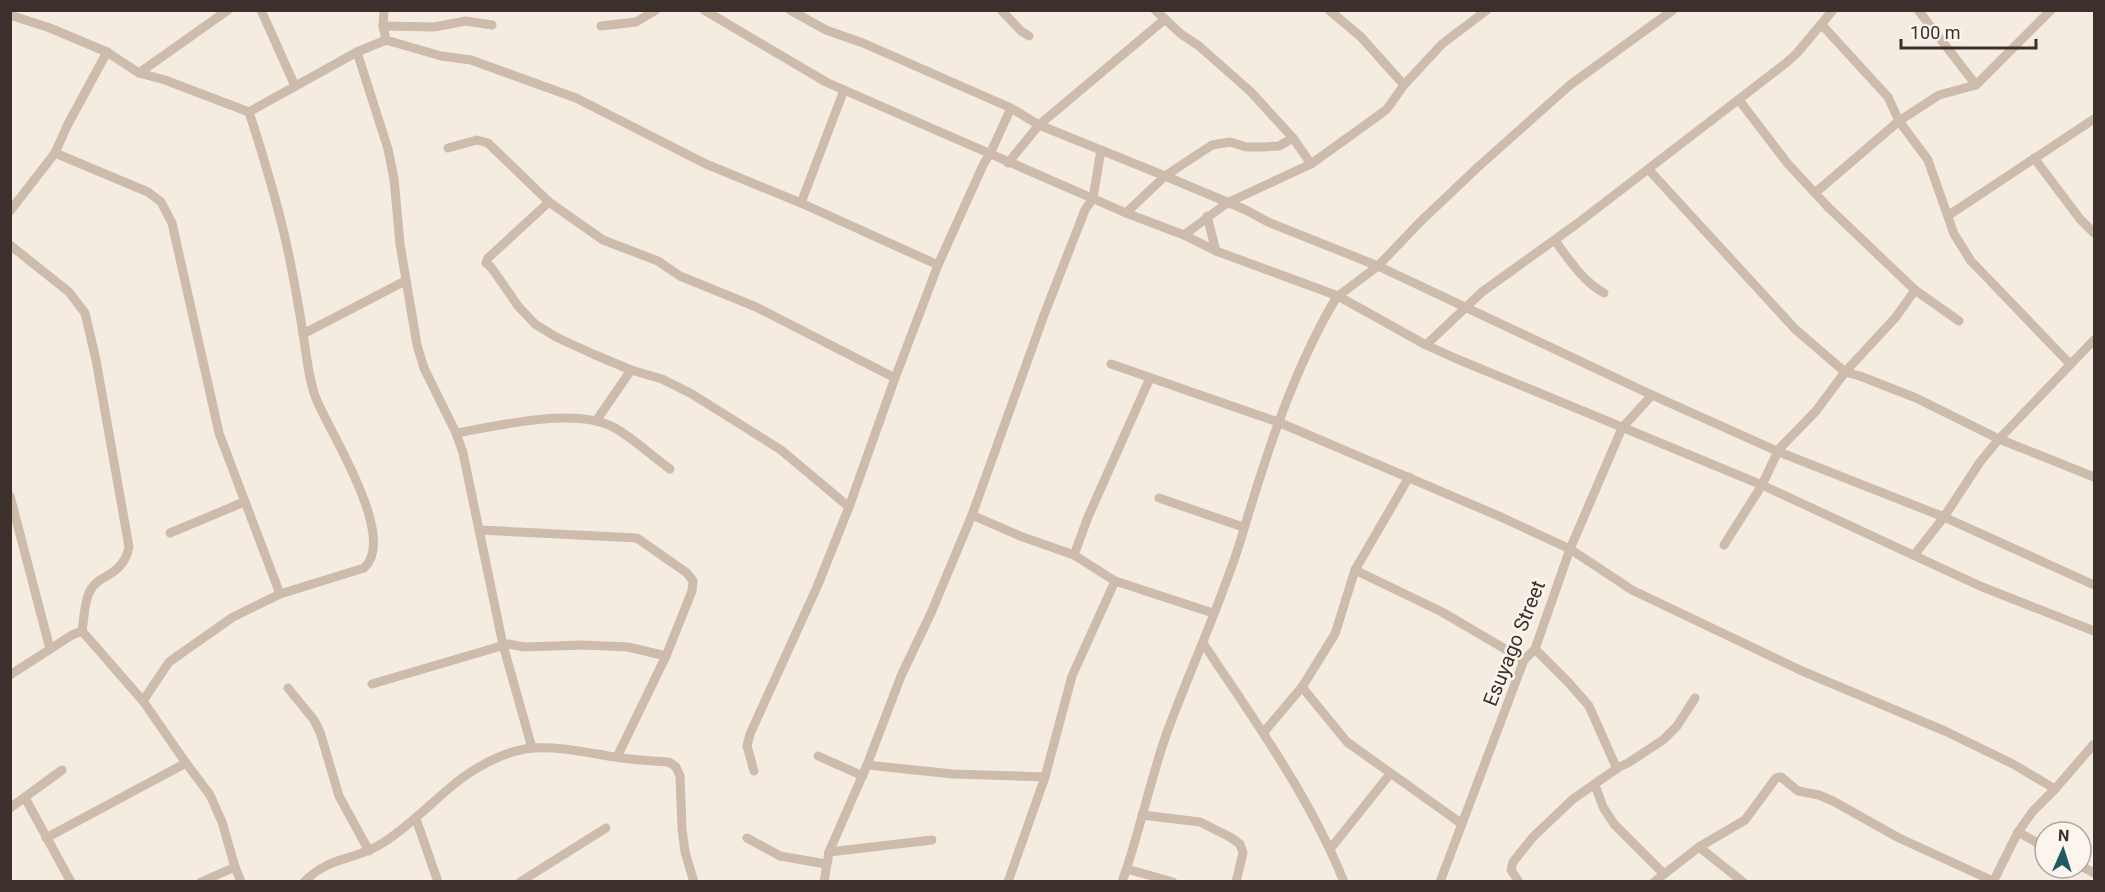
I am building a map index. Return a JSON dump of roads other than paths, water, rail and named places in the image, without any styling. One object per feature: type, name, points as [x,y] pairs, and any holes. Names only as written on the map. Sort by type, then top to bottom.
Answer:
[{"type":"street","points":[[140,73],[228,10]]},
{"type":"street","points":[[261,10],[295,86]]},
{"type":"street","points":[[384,10],[382,26],[386,40]]},
{"type":"street","points":[[601,26],[636,22],[656,10]]},
{"type":"street","points":[[704,10],[844,90],[1008,163],[1184,235],[1216,251],[1338,297],[1426,345],[1762,484],[1980,586],[2094,631]]},
{"type":"street","points":[[790,10],[826,30],[863,43],[1011,108],[1040,125],[1378,266],[1779,452],[1944,517],[2094,585]]},
{"type":"street","points":[[1001,10],[1029,36]]},
{"type":"street","points":[[1155,10],[1251,92],[1293,138],[1311,164]]},
{"type":"street","points":[[1329,10],[1361,37],[1404,85]]},
{"type":"street","points":[[1184,235],[1227,203],[1311,164],[1375,118],[1387,109],[1404,85],[1451,36],[1487,10]]},
{"type":"street","points":[[1122,882],[1164,740],[1203,644],[1278,422],[1328,312],[1338,297],[1378,266],[1478,166],[1570,85],[1673,10]]},
{"type":"street","points":[[1426,345],[1482,292],[1555,241],[1649,170],[1797,53],[1833,10]]},
{"type":"street","points":[[1918,10],[1976,85]]},
{"type":"street","points":[[1815,193],[1899,121],[1939,95],[1976,85],[2051,10]]},
{"type":"street","points":[[10,15],[50,28],[107,52],[140,73],[165,80],[249,112]]},
{"type":"street","points":[[1008,163],[1040,125],[1165,19]]},
{"type":"street","points":[[382,26],[434,27],[466,21],[492,25]]},
{"type":"street","points":[[1822,25],[1888,98],[1899,121],[1928,160],[1954,234],[1971,261],[2070,364]]},
{"type":"street","points":[[249,112],[357,52],[386,40],[441,56],[471,60],[576,98],[706,164],[801,203],[938,265]]},
{"type":"street","points":[[10,211],[55,153],[107,52]]},
{"type":"street","points":[[357,52],[388,149],[394,179],[405,281],[420,358],[456,433],[463,453],[503,645],[532,748]]},
{"type":"street","points":[[801,203],[844,90]]},
{"type":"street","points":[[1739,100],[1788,164],[1815,193],[1915,290],[1959,321]]},
{"type":"street","points":[[754,771],[747,746],[750,734],[817,587],[849,507],[938,265],[1011,108]]},
{"type":"street","points":[[143,701],[169,662],[233,617],[280,594],[364,568],[368,565],[374,549],[370,518],[361,491],[323,416],[311,386],[284,232],[249,112]]},
{"type":"street","points":[[1949,215],[2094,119]]},
{"type":"street","points":[[1126,213],[1165,176],[1212,144],[1230,142],[1246,147],[1280,146],[1293,138]]},
{"type":"street","points":[[448,148],[477,140],[488,143],[549,201],[603,240],[658,261],[680,276],[756,307],[895,378]]},
{"type":"street","points":[[824,882],[829,852],[863,776],[901,676],[931,613],[972,515],[1044,315],[1085,210],[1093,198],[1101,150]]},
{"type":"street","points":[[55,153],[148,192],[161,202],[172,223],[219,433],[280,594]]},
{"type":"street","points":[[2034,158],[2080,219],[2094,233]]},
{"type":"street","points":[[1649,170],[1795,329],[1845,372],[1933,406],[1999,439],[2094,477]]},
{"type":"street","points":[[549,201],[488,258],[486,263],[518,306],[535,324],[556,337],[631,370],[662,379],[692,394],[781,450],[849,507]]},
{"type":"street","points":[[1207,216],[1216,251]]},
{"type":"street","points":[[1555,241],[1587,281],[1604,293]]},
{"type":"street","points":[[10,245],[69,292],[85,313],[98,372],[129,547],[126,559],[115,572],[95,584],[89,592],[82,631]]},
{"type":"street","points":[[303,334],[405,281]]},
{"type":"street","points":[[1724,545],[1762,484],[1779,449],[1816,411],[1845,372],[1896,317],[1915,290]]},
{"type":"street","points":[[1915,554],[1999,439],[2094,340]]},
{"type":"street","points":[[2061,355],[2077,356]]},
{"type":"street","points":[[1111,364],[1278,422],[1409,477],[1570,549],[1632,590],[1803,671],[1946,731],[2013,764],[2055,789]]},
{"type":"street","points":[[597,421],[631,370]]},
{"type":"street","points":[[1074,555],[1088,517],[1150,378]]},
{"type":"street","name":"Esuyago Street","points":[[1440,882],[1524,660],[1535,649],[1570,549],[1622,428],[1652,395]]},
{"type":"street","points":[[456,433],[548,417],[597,421],[614,428],[670,470]]},
{"type":"street","points":[[1264,732],[1302,687],[1335,634],[1355,570],[1409,477]]},
{"type":"street","points":[[10,496],[50,649]]},
{"type":"street","points":[[1159,498],[1243,527]]},
{"type":"street","points":[[170,533],[244,502]]},
{"type":"street","points":[[972,515],[1020,536],[1074,555],[1115,581],[1214,612]]},
{"type":"street","points":[[480,530],[631,537],[642,540],[687,573],[693,582],[692,591],[666,656],[616,757]]},
{"type":"street","points":[[1355,570],[1442,612],[1524,660]]},
{"type":"street","points":[[1008,882],[1045,777],[1072,675],[1115,581]]},
{"type":"street","points":[[10,675],[72,635],[82,631]]},
{"type":"street","points":[[82,631],[143,701],[210,795],[222,822],[235,867],[242,882]]},
{"type":"street","points":[[372,684],[513,644],[524,647],[583,645],[628,647],[666,656]]},
{"type":"street","points":[[1203,644],[1264,732],[1331,848],[1344,882]]},
{"type":"street","points":[[1535,649],[1569,682],[1588,706],[1617,769]]},
{"type":"street","points":[[1302,687],[1347,742],[1462,824]]},
{"type":"street","points":[[288,688],[314,720],[320,732],[339,796],[369,851]]},
{"type":"street","points":[[1519,882],[1511,870],[1513,862],[1533,837],[1573,800],[1671,733],[1695,698]]},
{"type":"street","points":[[1654,882],[1700,847],[1745,820],[1776,778],[1781,777],[1798,791],[1819,795],[1833,801],[1899,838],[1993,881],[2018,832],[2033,811],[2094,744]]},
{"type":"street","points":[[304,882],[334,860],[369,851],[416,819],[453,786],[477,769],[504,755],[532,748],[669,762],[676,767],[680,776],[685,852],[694,882]]},
{"type":"street","points":[[818,756],[863,776]]},
{"type":"street","points":[[46,838],[186,764]]},
{"type":"street","points":[[867,765],[952,774],[1045,777]]},
{"type":"street","points":[[10,808],[62,770]]},
{"type":"street","points":[[1331,848],[1390,774]]},
{"type":"street","points":[[1595,785],[1603,807],[1614,824],[1663,873]]},
{"type":"street","points":[[25,798],[70,882]]},
{"type":"street","points":[[1142,815],[1200,822],[1240,844],[1243,852],[1236,882]]},
{"type":"street","points":[[416,819],[438,882]]},
{"type":"street","points":[[520,882],[606,828]]},
{"type":"street","points":[[2018,832],[2033,840]]},
{"type":"street","points":[[747,838],[780,856],[826,864]]},
{"type":"street","points":[[829,852],[932,840]]},
{"type":"street","points":[[1700,847],[1743,882]]},
{"type":"street","points":[[201,882],[235,867]]},
{"type":"street","points":[[1127,869],[1173,882]]}]
